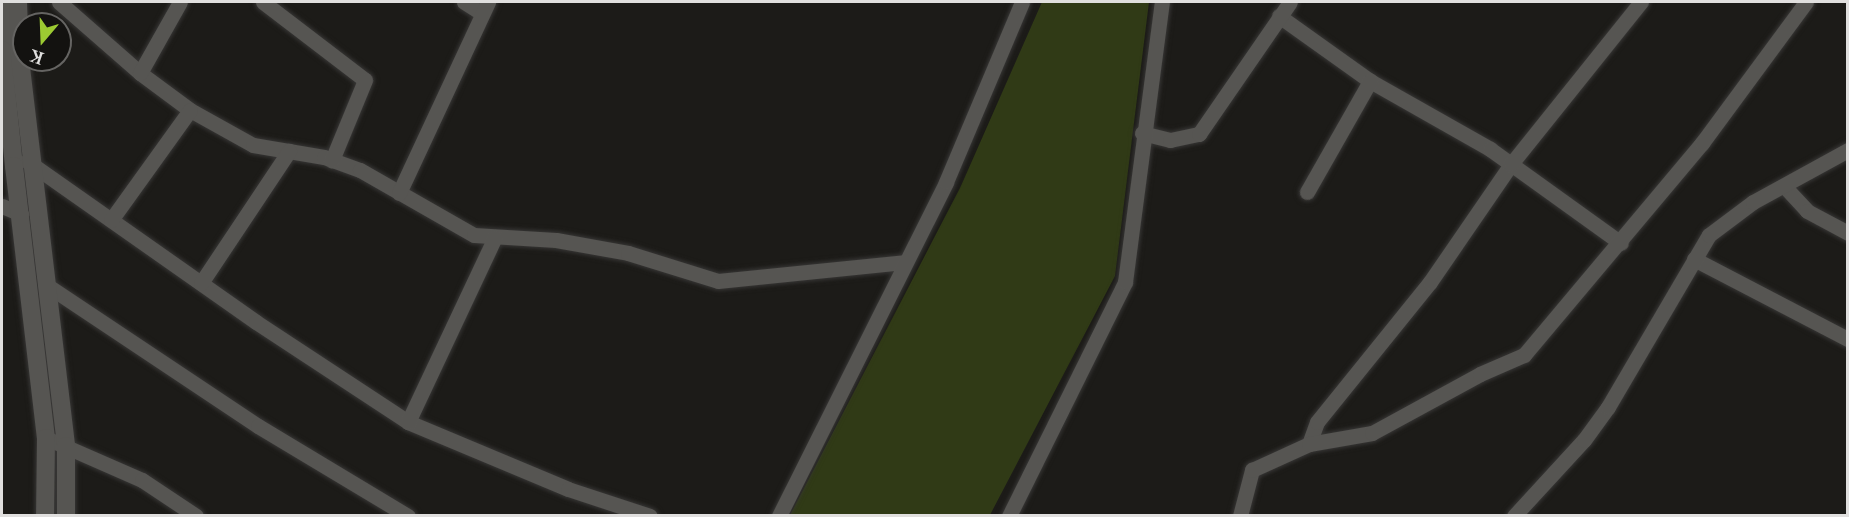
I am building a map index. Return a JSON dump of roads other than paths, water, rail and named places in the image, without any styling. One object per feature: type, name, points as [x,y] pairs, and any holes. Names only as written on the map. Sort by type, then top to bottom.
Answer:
[{"type":"street","points":[[3,2],[2,50],[46,438],[45,516]]},
{"type":"street","points":[[18,2],[20,59],[36,168],[45,284],[66,446],[66,516]]},
{"type":"street","points":[[58,2],[140,73],[190,110],[254,146],[332,160],[399,193],[474,235],[556,240],[628,253],[718,281],[904,262]]},
{"type":"street","points":[[140,73],[180,2]]},
{"type":"street","points":[[263,2],[365,80],[332,160]]},
{"type":"street","points":[[399,193],[484,7],[464,2]]},
{"type":"street","points":[[779,516],[946,182],[1022,2]]},
{"type":"street","points":[[1009,516],[1125,282],[1142,133],[1162,2]]},
{"type":"street","points":[[1142,133],[1170,141],[1199,134],[1290,2]]},
{"type":"street","points":[[1309,444],[1317,422],[1430,282],[1511,164],[1641,2]]},
{"type":"street","points":[[1240,516],[1252,470],[1309,444],[1372,433],[1480,374],[1524,355],[1622,243],[1702,143],[1806,2]]},
{"type":"street","points":[[1279,16],[1370,81],[1511,164],[1622,243]]},
{"type":"street","points":[[1306,192],[1370,81]]},
{"type":"street","points":[[111,220],[190,110]]},
{"type":"street","points":[[12,150],[201,283],[408,422],[568,489],[650,516]]},
{"type":"street","points":[[1515,516],[1584,440],[1608,407],[1694,259],[1718,227],[1848,150]]},
{"type":"street","points":[[201,283],[290,151]]},
{"type":"street","points":[[1784,186],[1807,211],[1848,232]]},
{"type":"street","points":[[2,206],[21,214]]},
{"type":"street","points":[[408,422],[495,237]]},
{"type":"street","points":[[1694,259],[1848,339]]},
{"type":"street","points":[[45,284],[387,510],[408,516]]},
{"type":"street","points":[[46,438],[142,480],[196,516]]}]
